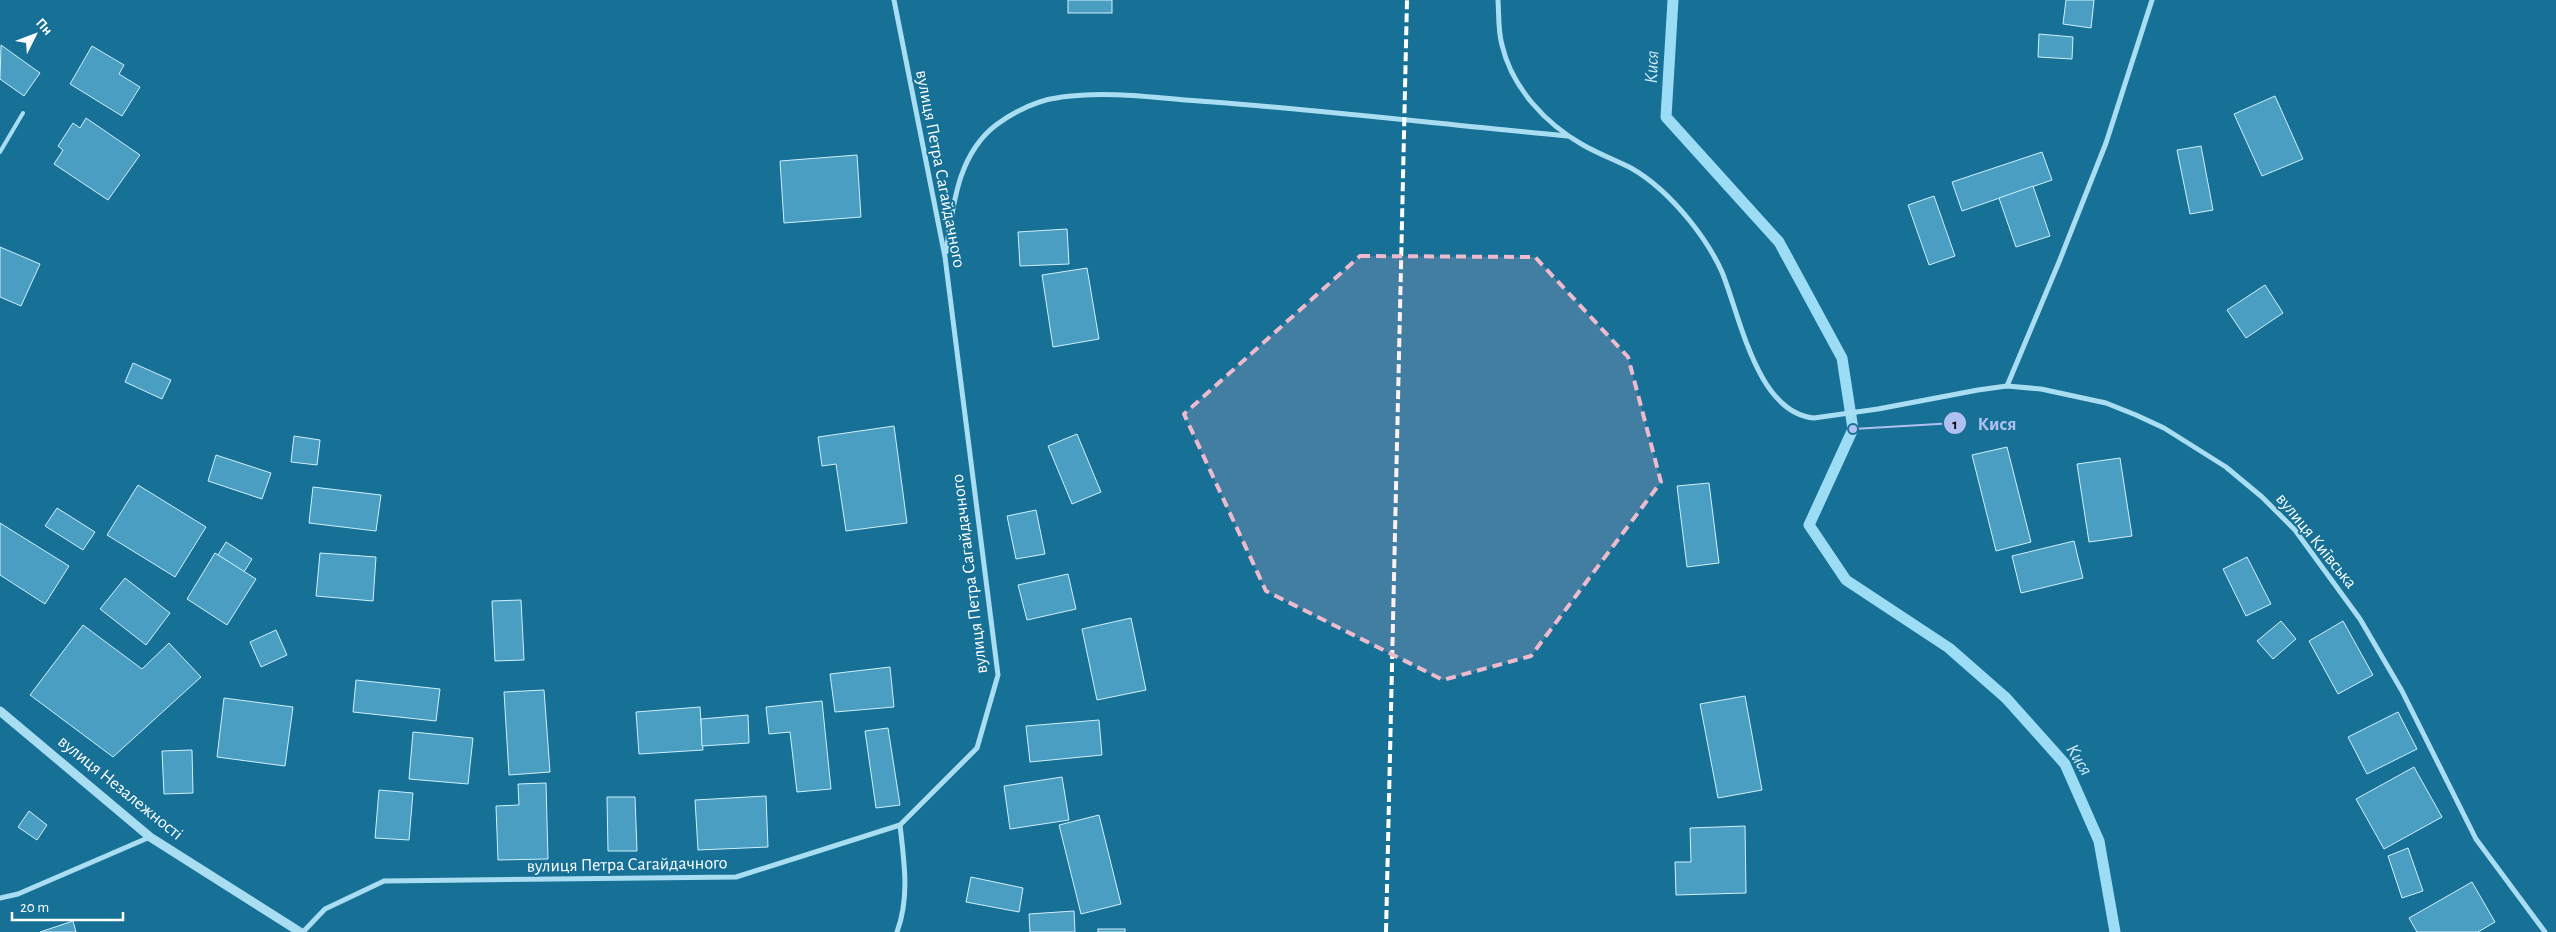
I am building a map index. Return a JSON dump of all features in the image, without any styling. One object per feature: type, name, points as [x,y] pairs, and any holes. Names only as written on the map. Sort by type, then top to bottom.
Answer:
[{"type":"street","name":"вулиця Петра Сагайдачного","points":[[302,932],[325,909],[384,881],[736,877],[900,825],[977,748],[998,674],[945,257],[894,0]]},
{"type":"street","points":[[1498,0],[1501,44],[1513,76],[1522,90],[1548,120],[1568,136]]},
{"type":"street","points":[[2006,386],[2060,262],[2106,143],[2152,0]]},
{"type":"street","points":[[945,257],[956,190],[962,171],[975,147],[995,126],[1010,116],[1028,106],[1061,97],[1114,95],[1242,104],[1568,136]]},
{"type":"street","name":"вулиця Київська","points":[[1568,136],[1643,175],[1666,194],[1690,221],[1721,269],[1755,362],[1772,393],[1788,409],[1800,415],[1814,418],[1878,409],[2006,386],[2041,389],[2076,395],[2106,403],[2136,415],[2192,444],[2226,467],[2262,497],[2295,530],[2360,619],[2402,692],[2476,839],[2545,932]]},
{"type":"street","name":"вулиця Незалежності","points":[[0,711],[150,836],[302,932]]},
{"type":"street","points":[[897,932],[904,906],[905,886],[900,825]]},
{"type":"street","points":[[0,898],[18,894],[150,836]]},
{"type":"lane","points":[[0,152],[23,113]]},
{"type":"highlighted area","points":[[1360,256],[1535,257],[1628,357],[1661,482],[1531,656],[1443,680],[1266,591],[1184,414]]},
{"type":"building","points":[[1068,0],[1112,0],[1112,13],[1068,13]]},
{"type":"building","points":[[2066,0],[2094,0],[2091,28],[2063,24]]},
{"type":"building","points":[[2039,34],[2073,37],[2072,59],[2038,57]]},
{"type":"building","points":[[1,45],[40,73],[24,96],[0,79]]},
{"type":"building","points":[[92,46],[124,65],[119,74],[140,87],[122,116],[70,84]]},
{"type":"building","points":[[2275,96],[2303,159],[2262,176],[2234,114]]},
{"type":"building","points":[[86,118],[140,155],[108,200],[54,164],[63,150],[58,146],[73,123],[80,128]]},
{"type":"building","points":[[2201,146],[2213,210],[2190,214],[2177,150]]},
{"type":"building","points":[[2042,152],[2052,180],[1962,211],[1952,182]]},
{"type":"building","points":[[857,155],[861,217],[784,223],[780,161]]},
{"type":"building","points":[[2033,186],[2050,236],[2016,247],[1999,198]]},
{"type":"building","points":[[1934,196],[1955,256],[1929,265],[1908,205]]},
{"type":"building","points":[[1067,229],[1069,264],[1020,266],[1018,232]]},
{"type":"building","points":[[0,247],[40,264],[21,306],[0,297]]},
{"type":"building","points":[[1087,268],[1099,339],[1053,347],[1042,275]]},
{"type":"building","points":[[2265,285],[2283,313],[2246,338],[2227,310]]},
{"type":"building","points":[[133,363],[171,380],[162,399],[125,382]]},
{"type":"building","points":[[894,426],[907,523],[846,531],[836,464],[822,466],[818,437]]},
{"type":"building","points":[[1077,434],[1101,492],[1072,504],[1048,446]]},
{"type":"building","points":[[294,436],[320,440],[317,465],[291,462]]},
{"type":"building","points":[[2007,447],[2031,542],[1996,551],[1972,455]]},
{"type":"building","points":[[216,455],[271,473],[262,499],[208,481]]},
{"type":"building","points":[[2120,458],[2132,536],[2089,542],[2077,464]]},
{"type":"building","points":[[1709,483],[1719,563],[1687,567],[1677,486]]},
{"type":"building","points":[[138,485],[206,527],[175,577],[107,535]]},
{"type":"building","points":[[313,487],[381,495],[376,531],[309,523]]},
{"type":"building","points":[[57,508],[95,532],[83,550],[45,526]]},
{"type":"building","points":[[1036,510],[1045,554],[1016,559],[1007,516]]},
{"type":"building","points":[[0,523],[69,566],[45,604],[0,575]]},
{"type":"building","points":[[2074,541],[2083,578],[2021,593],[2012,556]]},
{"type":"building","points":[[226,542],[252,559],[244,572],[218,555]]},
{"type":"building","points":[[215,553],[256,579],[227,625],[187,599]]},
{"type":"building","points":[[320,553],[376,557],[373,601],[316,596]]},
{"type":"building","points":[[2247,557],[2271,604],[2246,616],[2223,569]]},
{"type":"building","points":[[1068,574],[1076,609],[1027,620],[1018,585]]},
{"type":"building","points":[[125,578],[170,613],[146,645],[100,609]]},
{"type":"building","points":[[521,600],[524,660],[495,661],[492,601]]},
{"type":"building","points":[[1131,618],[1146,690],[1097,700],[1082,629]]},
{"type":"building","points":[[2281,621],[2296,639],[2273,659],[2257,641]]},
{"type":"building","points":[[2343,621],[2373,675],[2338,694],[2309,641]]},
{"type":"building","points":[[83,625],[142,669],[169,643],[201,677],[113,757],[30,695]]},
{"type":"building","points":[[276,630],[287,655],[261,667],[250,642]]},
{"type":"building","points":[[890,667],[894,707],[835,712],[830,674]]},
{"type":"building","points":[[356,680],[440,689],[436,721],[353,712]]},
{"type":"building","points":[[544,690],[550,772],[509,775],[504,692]]},
{"type":"building","points":[[1745,696],[1762,790],[1718,798],[1700,704]]},
{"type":"building","points":[[224,698],[293,707],[285,766],[217,757]]},
{"type":"building","points":[[822,701],[831,789],[797,792],[790,732],[769,734],[766,707]]},
{"type":"building","points":[[700,707],[703,750],[639,754],[636,712]]},
{"type":"building","points":[[2398,712],[2417,749],[2367,774],[2348,737]]},
{"type":"building","points":[[748,715],[749,743],[702,746],[701,719]]},
{"type":"building","points":[[1099,720],[1102,755],[1030,762],[1026,726]]},
{"type":"building","points":[[888,728],[900,805],[876,808],[865,731]]},
{"type":"building","points":[[413,732],[473,738],[468,784],[409,779]]},
{"type":"building","points":[[192,750],[193,793],[164,794],[162,751]]},
{"type":"building","points":[[2414,767],[2442,817],[2384,849],[2356,799]]},
{"type":"building","points":[[1062,777],[1069,820],[1010,829],[1004,786]]},
{"type":"building","points":[[546,783],[548,859],[498,860],[496,806],[519,805],[518,784]]},
{"type":"building","points":[[379,790],[413,793],[409,840],[375,838]]},
{"type":"building","points":[[766,796],[768,847],[698,850],[695,800]]},
{"type":"building","points":[[607,797],[635,797],[637,851],[608,851]]},
{"type":"building","points":[[29,811],[47,825],[37,840],[18,827]]},
{"type":"building","points":[[1099,815],[1121,904],[1081,914],[1059,825]]},
{"type":"building","points":[[1745,826],[1746,893],[1676,895],[1675,862],[1691,862],[1690,828]]},
{"type":"building","points":[[2408,848],[2423,891],[2402,898],[2388,856]]},
{"type":"building","points":[[971,877],[1023,888],[1019,912],[966,902]]},
{"type":"building","points":[[2472,882],[2495,922],[2478,932],[2417,932],[2409,918]]},
{"type":"building","points":[[1074,911],[1075,932],[1030,932],[1029,914]]},
{"type":"building","points":[[73,921],[76,932],[40,932]]},
{"type":"building","points":[[1098,929],[1125,929],[1125,932],[1098,932]]},
{"type":"waterway","name":"Кися","points":[[1673,0],[1666,117],[1779,242],[1842,358],[1853,429],[1809,525],[1846,580],[1949,648],[2006,698],[2065,764],[2099,841],[2115,932]]},
{"type":"railway","points":[[1386,932],[1407,0]]},
{"type":"place","name":"Кися","points":[[1853,429]]}]
